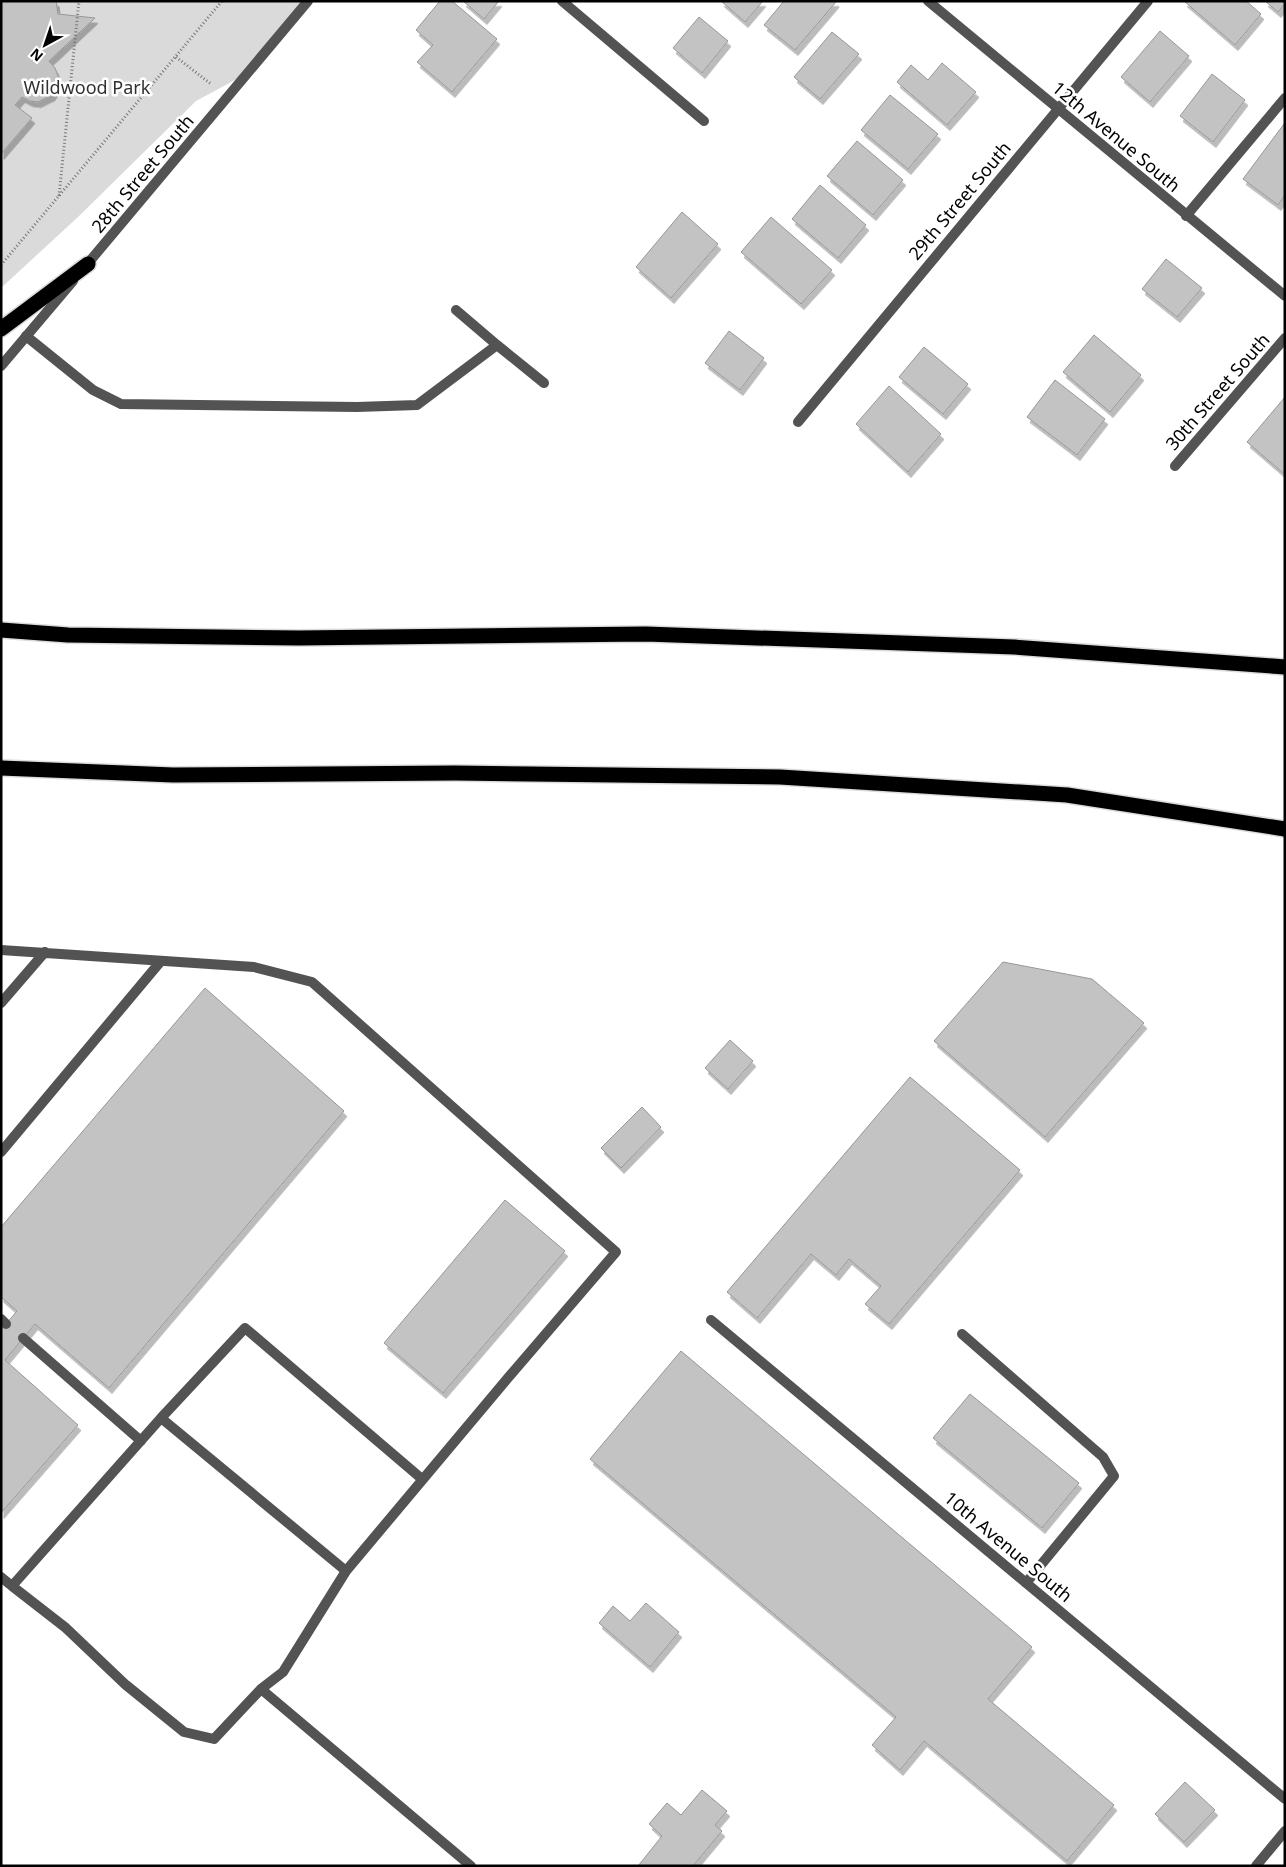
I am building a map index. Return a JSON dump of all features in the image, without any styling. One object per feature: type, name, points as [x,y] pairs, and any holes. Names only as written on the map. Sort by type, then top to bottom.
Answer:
[{"type":"highway","points":[[1,329],[88,264]]},
{"type":"highway","points":[[1,630],[68,635],[299,638],[646,634],[1014,647],[1285,666]]},
{"type":"highway","points":[[1,768],[173,775],[455,773],[780,777],[1067,795],[1285,829]]},
{"type":"street","name":"28th Street South","points":[[1,366],[308,1]]},
{"type":"street","points":[[562,1],[704,121]]},
{"type":"street","name":"12th Avenue South","points":[[928,1],[1285,296]]},
{"type":"street","name":"29th Street South","points":[[798,422],[1148,1]]},
{"type":"street","points":[[1186,216],[1285,98]]},
{"type":"street","points":[[456,310],[544,383]]},
{"type":"street","points":[[26,336],[93,390],[121,404],[417,405],[497,345]]},
{"type":"street","name":"30th Street South","points":[[1175,466],[1285,338]]},
{"type":"street","points":[[1,950],[254,967],[312,982],[616,1252],[346,1571],[283,1672],[261,1689],[214,1739],[184,1732],[126,1685],[66,1628],[1,1577]]},
{"type":"street","points":[[1,1004],[45,952]]},
{"type":"street","points":[[1,1152],[161,961]]},
{"type":"street","name":"10th Avenue South","points":[[711,1320],[1285,1799]]},
{"type":"street","points":[[12,1586],[161,1418],[245,1328],[422,1479]]},
{"type":"street","points":[[962,1334],[1103,1457],[1114,1476],[1026,1583]]},
{"type":"street","points":[[23,1338],[141,1441]]},
{"type":"street","points":[[161,1418],[346,1571]]},
{"type":"street","points":[[261,1689],[471,1866]]},
{"type":"street","points":[[1256,1866],[1285,1831]]},
{"type":"path","points":[[59,196],[79,1]]},
{"type":"path","points":[[1,265],[222,1]]},
{"type":"path","points":[[176,57],[228,98]]},
{"type":"green space","name":"Wildwood Park","points":[[1,1],[308,1],[250,72],[196,101],[78,217],[1,288]]},
{"type":"building","points":[[1,1],[56,1],[58,14],[95,18],[49,61],[55,68],[58,76],[57,87],[52,95],[38,102],[22,97],[15,105],[32,118],[1,154]]},
{"type":"building","points":[[440,1],[452,1],[497,39],[452,92],[417,62],[433,45],[416,30]]},
{"type":"building","points":[[463,1],[499,1],[484,19]]},
{"type":"building","points":[[721,1],[763,1],[745,22]]},
{"type":"building","points":[[784,1],[836,2],[795,50],[764,25]]},
{"type":"building","points":[[1184,1],[1246,1],[1261,14],[1235,45]]},
{"type":"building","points":[[1265,1],[1285,1],[1285,4],[1278,12]]},
{"type":"building","points":[[699,17],[728,41],[702,73],[673,48]]},
{"type":"building","points":[[1160,31],[1189,56],[1150,102],[1121,77]]},
{"type":"building","points":[[832,32],[859,54],[820,99],[794,77]]},
{"type":"building","points":[[942,63],[976,92],[947,125],[897,82],[911,65],[928,80]]},
{"type":"building","points":[[1212,74],[1245,100],[1213,142],[1180,116]]},
{"type":"building","points":[[890,95],[938,134],[908,169],[861,130]]},
{"type":"building","points":[[1284,124],[1285,195],[1278,205],[1243,179]]},
{"type":"building","points":[[857,141],[903,180],[873,215],[827,176]]},
{"type":"building","points":[[820,185],[866,225],[838,258],[792,219]]},
{"type":"building","points":[[682,212],[718,244],[671,298],[636,267]]},
{"type":"building","points":[[771,217],[832,270],[801,304],[741,252]]},
{"type":"building","points":[[1166,259],[1202,288],[1177,317],[1142,289]]},
{"type":"building","points":[[729,331],[764,358],[740,390],[705,363]]},
{"type":"building","points":[[1094,335],[1141,375],[1110,412],[1063,372]]},
{"type":"building","points":[[924,347],[968,384],[943,414],[899,377]]},
{"type":"building","points":[[1055,380],[1105,419],[1077,455],[1027,417]]},
{"type":"building","points":[[889,386],[941,434],[908,472],[856,424]]},
{"type":"building","points":[[1285,397],[1285,470],[1283,473],[1247,442]]},
{"type":"building","points":[[1003,962],[1092,979],[1144,1023],[1045,1137],[934,1041]]},
{"type":"building","points":[[205,988],[344,1111],[109,1388],[35,1324],[5,1360],[78,1425],[1,1513],[1,1330],[17,1311],[1,1297],[1,1227]]},
{"type":"building","points":[[730,1040],[753,1061],[728,1089],[705,1068]]},
{"type":"building","points":[[910,1077],[1020,1170],[889,1324],[865,1304],[881,1286],[849,1259],[836,1275],[811,1254],[757,1318],[727,1292]]},
{"type":"building","points":[[642,1107],[661,1127],[621,1168],[601,1148]]},
{"type":"building","points":[[505,1200],[565,1251],[443,1393],[384,1343]]},
{"type":"building","points":[[681,1351],[1032,1647],[988,1699],[1114,1805],[1067,1861],[924,1741],[900,1770],[872,1745],[896,1717],[590,1459]]},
{"type":"building","points":[[970,1394],[1079,1483],[1042,1528],[933,1438]]},
{"type":"building","points":[[646,1603],[679,1632],[650,1667],[599,1623],[613,1606],[630,1621]]},
{"type":"building","points":[[1185,1782],[1215,1810],[1184,1842],[1155,1814]]},
{"type":"building","points":[[702,1790],[727,1811],[715,1825],[722,1831],[693,1866],[638,1866],[662,1836],[649,1824],[667,1803],[681,1815]]}]
